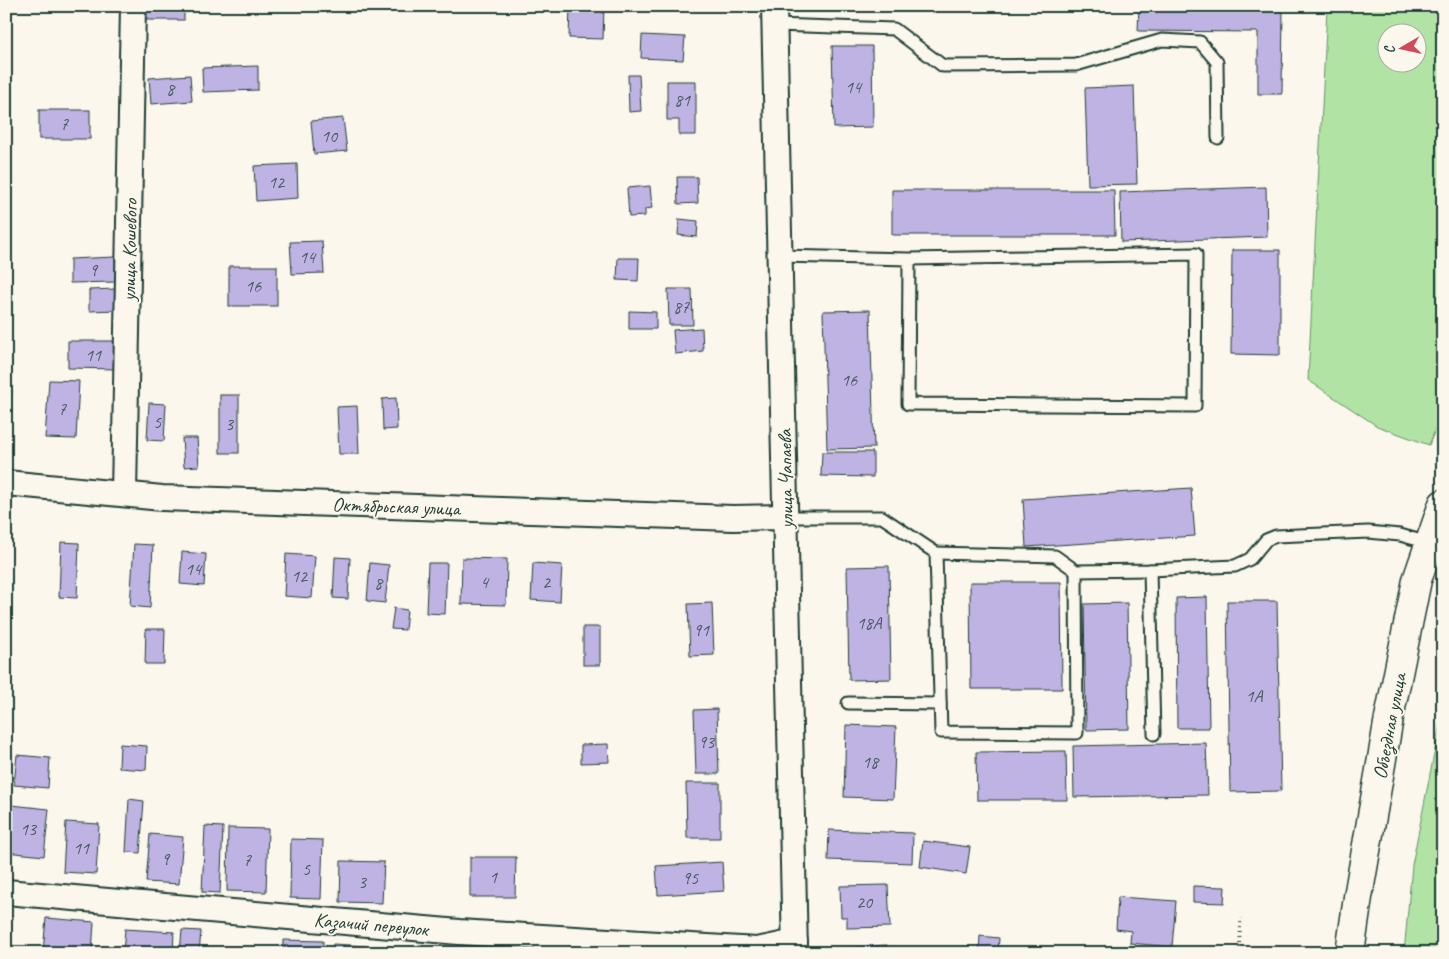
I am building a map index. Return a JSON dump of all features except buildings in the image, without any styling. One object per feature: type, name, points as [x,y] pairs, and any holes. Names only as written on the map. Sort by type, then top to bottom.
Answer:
[{"type":"street","name":"улица Кошевого","points":[[124,494],[134,6]]},
{"type":"street","name":"улица Чапаева","points":[[775,16],[795,947]]},
{"type":"street","name":"Октябрьская улица","points":[[6,483],[162,498],[703,517],[785,517]]},
{"type":"street","name":"Объездная улица","points":[[1350,953],[1358,897],[1390,718],[1417,580],[1443,504]]},
{"type":"street","name":"Казачий переулок","points":[[6,892],[469,933],[757,950],[795,947]]},
{"type":"lane","points":[[775,16],[894,30],[943,66],[1076,66],[1162,40],[1200,42],[1217,62],[1218,138]]},
{"type":"lane","points":[[780,256],[909,259],[1196,254],[1195,406],[908,404],[909,259]]},
{"type":"lane","points":[[785,517],[882,517],[936,553],[1055,556],[1076,571],[1235,566],[1250,559],[1266,540],[1276,536],[1368,532],[1400,535],[1429,543]]},
{"type":"lane","points":[[936,553],[941,732],[1077,733],[1076,571]]},
{"type":"lane","points":[[1150,570],[1154,734]]},
{"type":"lane","points":[[848,702],[940,704]]},
{"type":"path","points":[[1239,953],[1241,918]]},
{"type":"green space","points":[[1443,8],[1443,410],[1429,445],[1377,426],[1308,380],[1327,9]]},
{"type":"green space","points":[[1443,709],[1443,953],[1404,953],[1412,865]]}]
